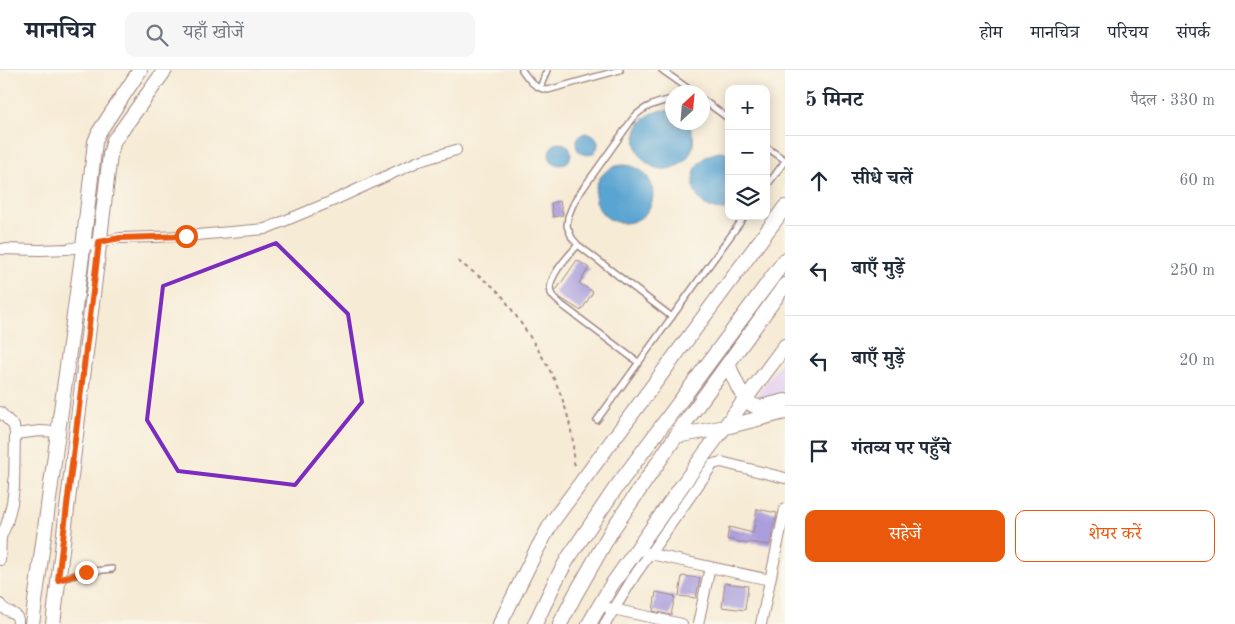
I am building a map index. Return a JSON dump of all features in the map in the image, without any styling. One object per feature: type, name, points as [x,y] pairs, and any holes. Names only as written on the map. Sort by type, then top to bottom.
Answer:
[{"type":"street","points":[[32,624],[82,255],[95,142],[99,132],[140,70]]},
{"type":"street","points":[[53,624],[112,147],[119,134],[165,70]]},
{"type":"street","points":[[82,255],[99,242],[120,238],[186,236],[265,229],[330,202],[419,161],[456,150]]},
{"type":"street","points":[[500,624],[534,552],[552,522],[785,207]]},
{"type":"street","points":[[0,249],[68,249],[82,255]]},
{"type":"street","points":[[534,624],[560,574],[615,489],[785,260]]},
{"type":"street","points":[[560,624],[612,530],[676,436],[785,285]]},
{"type":"street","points":[[605,624],[707,462],[726,427],[785,346]]},
{"type":"street","points":[[728,364],[745,399],[751,405],[756,408],[785,401]]},
{"type":"street","points":[[0,412],[14,426],[15,434],[14,487],[7,523],[1,537],[0,560]]},
{"type":"street","points":[[676,436],[726,427],[785,412]]},
{"type":"street","points":[[15,434],[40,431],[58,432]]},
{"type":"street","points":[[707,462],[721,462],[785,478]]},
{"type":"street","points":[[589,624],[611,586],[636,551],[707,462]]},
{"type":"street","points":[[761,624],[785,509]]},
{"type":"street","points":[[44,537],[63,540]]},
{"type":"street","points":[[636,551],[770,580]]},
{"type":"street","points":[[698,624],[710,567]]},
{"type":"street","points":[[560,574],[581,585]]},
{"type":"street","points":[[600,605],[614,610],[682,624]]},
{"type":"street","points":[[0,606],[15,614],[18,624]]},
{"type":"lane","points":[[522,70],[531,82],[540,88],[548,90],[620,70]]},
{"type":"lane","points":[[540,88],[548,70]]},
{"type":"lane","points":[[662,70],[682,85]]},
{"type":"lane","points":[[665,101],[648,105],[634,116],[577,197],[567,222],[570,235],[578,245],[672,317]]},
{"type":"lane","points":[[710,106],[725,116]]},
{"type":"lane","points":[[770,150],[785,161],[770,182]]},
{"type":"lane","points":[[597,420],[742,220]]},
{"type":"lane","points":[[578,245],[554,275],[550,287],[554,298],[639,362]]},
{"type":"lane","points":[[58,580],[86,572],[112,568]]},
{"type":"path","points":[[458,261],[495,288],[535,346],[553,376],[564,405],[573,443],[574,464],[576,468],[588,474]]},
{"type":"highlighted area","points":[[276,243],[348,314],[362,402],[295,485],[178,471],[147,420],[163,286]]},
{"type":"shaded area","points":[[785,357],[785,400],[753,401]]},
{"type":"water","points":[[665,110],[665,130],[692,130],[693,147],[685,161],[675,167],[662,169],[651,166],[642,158],[637,148],[636,137],[639,126],[648,116]]},
{"type":"water","points":[[587,133],[595,136],[598,144],[595,152],[587,155],[579,152],[576,144],[579,136]]},
{"type":"water","points":[[560,143],[568,146],[571,154],[568,162],[560,165],[552,162],[549,154],[552,146]]},
{"type":"water","points":[[725,153],[725,210],[709,207],[698,198],[695,192],[693,178],[698,165],[706,157]]},
{"type":"water","points":[[618,165],[630,165],[645,173],[653,188],[653,200],[645,215],[630,223],[618,223],[603,215],[595,200],[595,188],[603,173]]},
{"type":"building","points":[[560,201],[563,215],[553,217],[551,203]]},
{"type":"building","points":[[577,260],[589,268],[579,283],[593,292],[581,311],[559,297],[555,292]]},
{"type":"building","points":[[757,509],[777,513],[770,545],[749,542],[748,544],[727,539],[729,527],[753,533]]},
{"type":"building","points":[[682,576],[700,578],[696,598],[679,596]]},
{"type":"building","points":[[725,583],[748,586],[745,610],[722,607]]},
{"type":"building","points":[[656,592],[675,596],[671,615],[653,611]]},
{"type":"route","points":[[86,572],[58,580],[99,242],[120,238],[186,236]]}]
